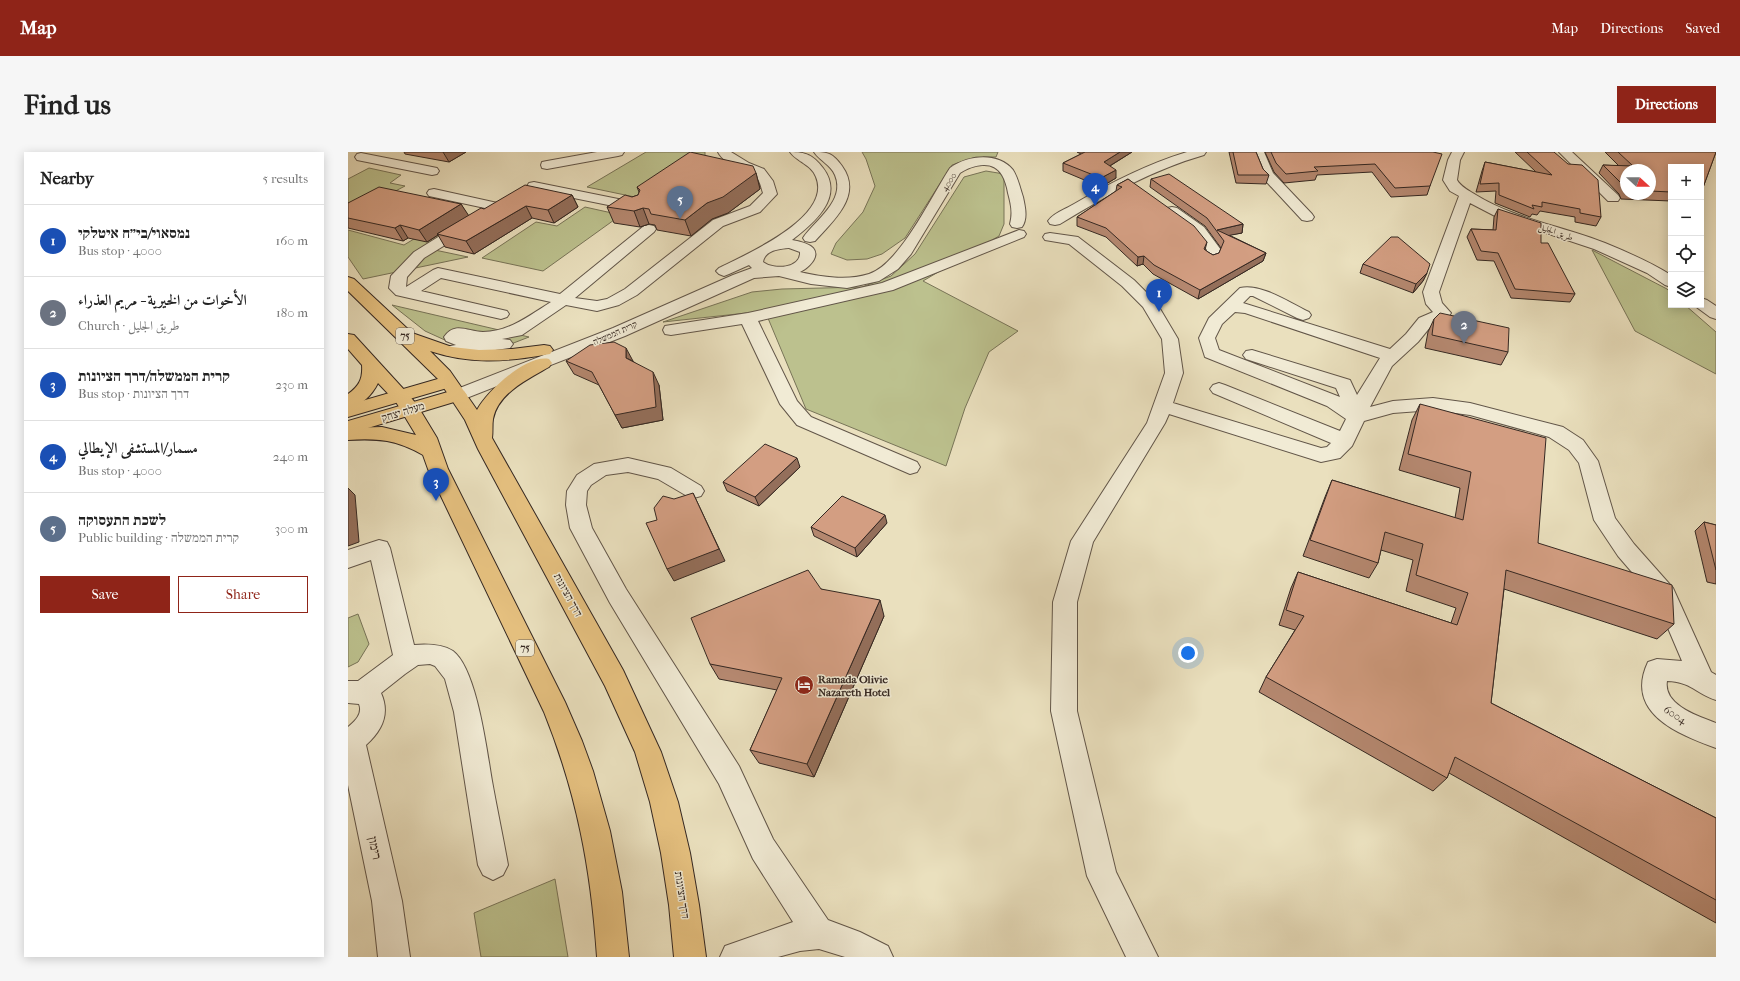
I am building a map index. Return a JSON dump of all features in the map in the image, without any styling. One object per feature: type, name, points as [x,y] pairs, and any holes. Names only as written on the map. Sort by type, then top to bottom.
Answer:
[{"type":"main road","name":"דרך הציונות","points":[[348,282],[406,337],[453,388],[474,419],[482,437],[614,678],[632,714],[660,788],[682,884],[690,957]]},
{"type":"main road","points":[[406,337],[451,352],[497,356],[543,356]]},
{"type":"main road","name":"75","points":[[348,339],[405,403],[427,438],[438,469],[572,747],[594,820],[610,915],[614,957]]},
{"type":"main road","points":[[482,437],[484,417],[489,405],[496,396],[543,356]]},
{"type":"main road","points":[[348,403],[366,390],[371,381],[371,364]]},
{"type":"main road","name":"מעלה יצחק","points":[[348,428],[405,403],[453,388]]},
{"type":"main road","name":"מעלה יצחק","points":[[348,412],[405,403]]},
{"type":"main road","points":[[348,434],[370,432],[400,436],[414,441],[432,451]]},
{"type":"street","points":[[547,165],[618,152]]},
{"type":"street","points":[[408,293],[438,273],[597,306],[613,302],[631,292],[718,223],[755,208],[770,194],[766,181],[759,172],[744,166],[724,152]]},
{"type":"street","name":"קרית הממשלה","points":[[543,356],[619,319],[718,274],[791,235],[808,220],[816,210],[825,192],[826,184],[819,169],[796,152]]},
{"type":"street","points":[[807,255],[806,245],[808,240],[835,211],[844,191],[844,182],[836,165],[820,152]]},
{"type":"street","points":[[671,330],[748,318],[887,287],[1036,232],[1127,179],[1175,155],[1200,152]]},
{"type":"street","points":[[1258,152],[1267,174],[1307,218]]},
{"type":"street","name":"طريق الجليل","points":[[1458,152],[1454,160],[1450,180],[1455,188],[1466,196],[1500,213],[1599,246],[1652,270],[1668,280]]},
{"type":"street","name":"طريق الجليل","points":[[1469,152],[1463,163],[1459,180],[1462,187],[1471,194],[1505,210],[1602,240],[1668,270]]},
{"type":"street","points":[[1565,152],[1613,198]]},
{"type":"street","points":[[348,163],[365,154],[432,171]]},
{"type":"street","name":"4000","points":[[776,272],[812,279],[847,283],[874,278],[884,273],[893,266],[906,251],[955,171],[967,163],[982,161],[998,164],[1004,168],[1008,173],[1019,211],[1036,232]]},
{"type":"street","points":[[1127,179],[1139,187]]},
{"type":"street","points":[[534,186],[638,206]]},
{"type":"street","points":[[434,193],[497,207],[419,255],[399,276],[397,288],[402,292],[502,314]]},
{"type":"street","points":[[1163,406],[1321,455],[1333,453],[1346,441],[1367,393],[1385,363],[1412,338],[1425,322],[1443,313],[1434,304],[1432,292],[1466,196]]},
{"type":"street","points":[[1017,204],[1022,210],[1037,217]]},
{"type":"street","points":[[1163,205],[1199,230],[1214,250],[1212,257]]},
{"type":"street","points":[[1036,232],[1037,217]]},
{"type":"street","points":[[1037,217],[1028,218],[1036,232],[1073,240],[1128,283],[1150,305],[1170,339],[1174,373],[1163,406],[1156,423],[1082,541],[1065,602],[1064,711],[1102,876],[1142,957]]},
{"type":"street","points":[[451,352],[504,344],[495,342],[468,344],[452,337],[460,332],[484,337],[516,331],[563,300],[649,229]]},
{"type":"street","name":"קרית הממשלה","points":[[453,388],[543,356],[618,332],[752,273],[776,272],[794,269],[803,264],[807,255],[796,245],[789,244],[764,250]]},
{"type":"street","points":[[764,250],[755,259],[757,266],[762,270],[776,272]]},
{"type":"street","name":"4000","points":[[807,255],[809,264],[824,273],[849,277],[862,275],[887,266],[898,259],[906,251]]},
{"type":"street","points":[[715,289],[737,282],[763,278],[812,279]]},
{"type":"street","points":[[1704,292],[1716,299]]},
{"type":"street","points":[[1704,305],[1716,314]]},
{"type":"street","points":[[1356,417],[1344,384],[1208,341],[1207,338],[1215,322],[1231,306],[1248,309],[1393,356]]},
{"type":"street","points":[[748,318],[789,404],[804,421],[910,467]]},
{"type":"street","points":[[1219,390],[1346,441]]},
{"type":"street","points":[[1356,417],[1393,408],[1433,404],[1470,409],[1556,432],[1576,445],[1588,461],[1605,520],[1626,550],[1664,595],[1709,683]]},
{"type":"street","points":[[694,491],[664,473],[628,465],[601,469],[584,480],[577,491],[576,504],[581,528],[618,596],[729,775],[764,849],[819,934]]},
{"type":"street","points":[[348,559],[379,548],[406,660]]},
{"type":"street","points":[[355,693],[414,655],[431,654],[444,659],[456,675],[466,712],[493,865]]},
{"type":"street","name":"6004","points":[[1709,683],[1674,669],[1657,670],[1653,688],[1660,704],[1678,718],[1716,736]]},
{"type":"street","points":[[350,741],[363,730],[371,719],[374,709],[370,697],[355,693]]},
{"type":"street","name":"רימון","points":[[350,741],[387,901],[394,957]]},
{"type":"street","points":[[736,957],[792,938],[819,934],[851,943],[877,957]]},
{"type":"green space","points":[[646,152],[705,152],[705,159],[649,200],[587,187]]},
{"type":"green space","points":[[862,152],[998,152],[996,157],[976,157],[952,165],[905,238],[882,254],[867,259],[847,260],[831,254],[836,243],[863,212],[875,186],[866,159]]},
{"type":"green space","points":[[369,168],[401,175],[390,183],[405,186],[348,216],[348,179]]},
{"type":"green space","points":[[986,171],[1004,174],[1004,224],[999,236],[923,281],[1018,331],[989,352],[965,408],[946,466],[806,409],[765,311],[663,322],[752,292],[782,289],[862,287],[891,276],[915,254],[964,177]]},
{"type":"green space","points":[[585,207],[621,215],[543,271],[482,258],[536,222],[557,226]]},
{"type":"green space","points":[[455,214],[480,217],[430,249],[468,257],[363,279],[348,257],[348,230],[404,245]]},
{"type":"green space","points":[[1592,250],[1667,289],[1668,308],[1688,308],[1716,332],[1716,374],[1635,331]]},
{"type":"green space","points":[[392,305],[529,337],[511,344],[458,346],[425,331]]},
{"type":"green space","points":[[358,614],[369,644],[358,662],[348,667],[348,618]]},
{"type":"green space","points":[[555,879],[568,957],[481,957],[474,913]]},
{"type":"building","points":[[690,152],[753,166],[756,173],[723,197],[707,203],[685,220],[651,214],[649,209],[643,208],[634,211],[607,207],[625,195],[632,197],[638,195],[640,190],[637,187]]},
{"type":"building","points":[[1085,152],[1120,152],[1104,162],[1116,170],[1101,178],[1063,163]]},
{"type":"building","points":[[1233,152],[1256,152],[1263,169],[1269,175],[1238,175]]},
{"type":"building","points":[[1271,152],[1433,152],[1442,154],[1430,186],[1395,188],[1375,164],[1314,167],[1318,171],[1286,174],[1276,163]]},
{"type":"building","points":[[1527,152],[1554,152],[1568,164],[1582,165],[1598,180],[1601,217],[1580,213],[1580,209],[1542,202],[1542,207],[1532,205],[1534,209],[1499,195],[1499,183],[1480,184],[1485,162],[1552,175]]},
{"type":"building","points":[[1618,152],[1716,152],[1704,185],[1704,164],[1668,164],[1668,192],[1656,191],[1656,164],[1631,164]]},
{"type":"building","points":[[1603,165],[1620,166],[1620,182]]},
{"type":"building","points":[[1169,174],[1243,224],[1217,230],[1266,253],[1200,290],[1154,265],[1144,256],[1138,257],[1106,228],[1077,217],[1122,187],[1117,185],[1128,179],[1194,226],[1207,242],[1204,249],[1213,255],[1219,253],[1224,241],[1207,218],[1151,179]]},
{"type":"building","points":[[525,185],[572,195],[548,210],[526,206],[466,241],[437,234],[481,208],[484,209]]},
{"type":"building","points":[[379,187],[461,204],[419,230],[400,225],[395,228],[348,218],[348,203]]},
{"type":"building","points":[[1498,209],[1541,223],[1541,243],[1548,243],[1575,294],[1515,289],[1498,253],[1481,251],[1471,229],[1496,230]]},
{"type":"building","points":[[1391,237],[1398,237],[1430,264],[1427,273],[1416,284],[1363,264]]},
{"type":"building","points":[[1440,313],[1509,328],[1508,352],[1432,335],[1434,319]]},
{"type":"building","points":[[614,342],[626,348],[626,358],[653,372],[656,407],[615,415],[592,372],[566,361],[590,345]]},
{"type":"building","points":[[1420,404],[1546,438],[1538,543],[1672,585],[1674,624],[1506,570],[1491,703],[1716,818],[1716,900],[1455,757],[1447,778],[1266,677],[1304,616],[1286,610],[1298,572],[1457,625],[1468,593],[1416,575],[1423,544],[1385,532],[1378,563],[1310,540],[1332,480],[1463,520],[1471,472],[1408,454]]},
{"type":"building","points":[[765,444],[797,458],[755,497],[723,482]]},
{"type":"building","points":[[693,493],[719,549],[667,569],[646,523],[657,520],[654,508],[663,496],[674,499]]},
{"type":"building","points":[[842,496],[885,515],[855,548],[811,527]]},
{"type":"building","points":[[1704,522],[1716,525],[1716,570]]},
{"type":"building","name":"Ramada Olivie Nazareth Hotel","points":[[808,570],[821,589],[880,600],[807,764],[750,750],[782,678],[710,664],[691,618]]},
{"type":"place","name":"مسمار/المستشفى الإيطالي","points":[[1095,206]]},
{"type":"place","name":"לשכת התעסוקה","points":[[680,219]]},
{"type":"place","name":"נמסאוי/בי״ח איטלקי","points":[[1159,312]]},
{"type":"place","name":"الأخوات من الخيرية - مريم العذراء","points":[[1464,344]]},
{"type":"place","name":"קרית הממשלה/דרך הציונות","points":[[436,501]]},
{"type":"place","name":"Ramada Olivie Nazareth Hotel","points":[[804,685]]}]
